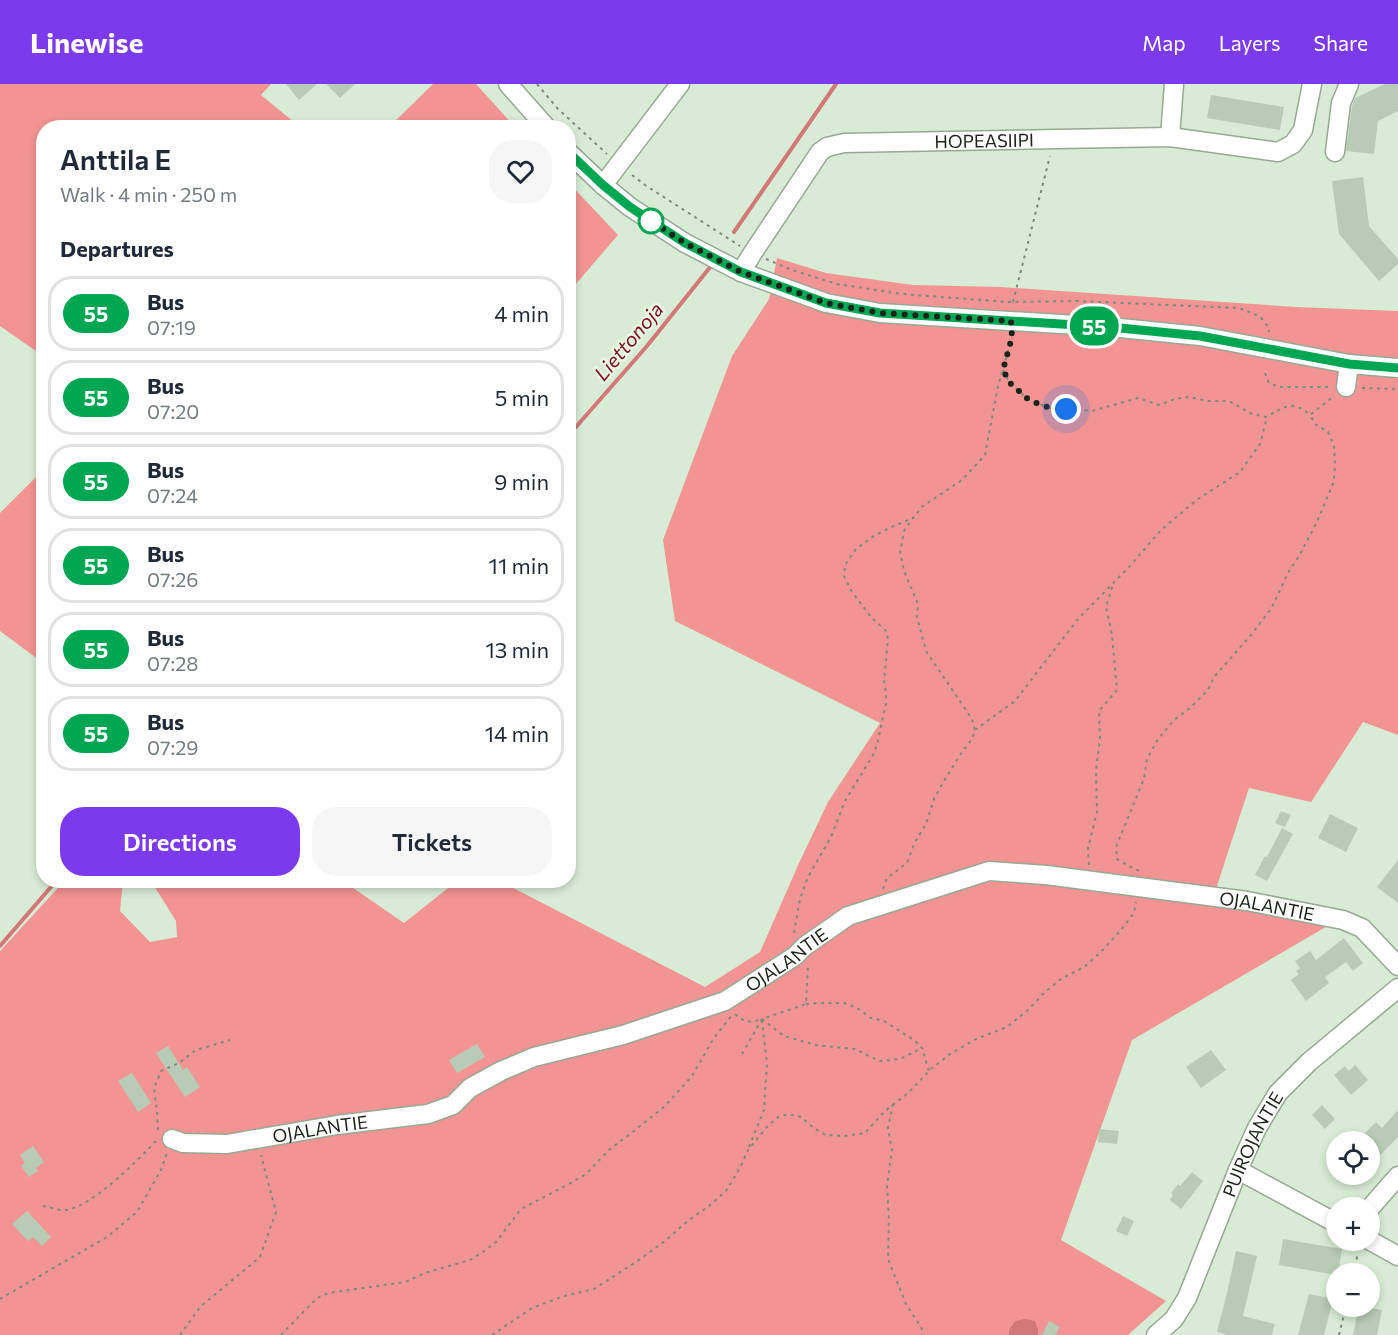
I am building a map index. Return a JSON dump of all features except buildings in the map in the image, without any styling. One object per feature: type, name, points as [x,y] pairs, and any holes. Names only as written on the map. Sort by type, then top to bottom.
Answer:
[{"type":"street","points":[[508,84],[540,120]]},
{"type":"street","points":[[603,185],[680,84]]},
{"type":"street","points":[[1170,137],[1174,84]]},
{"type":"street","name":"HOPEASIIPI","points":[[741,272],[820,152],[835,144],[1170,137],[1278,153],[1293,144],[1303,130],[1312,84]]},
{"type":"street","points":[[1335,152],[1341,103],[1349,84]]},
{"type":"street","points":[[576,160],[630,207],[685,243],[741,272],[826,303],[880,313],[1110,327],[1200,336],[1349,364],[1398,368]]},
{"type":"street","points":[[1346,387],[1349,364]]},
{"type":"street","name":"OJALANTIE","points":[[165,1139],[183,1143],[227,1144],[337,1125],[428,1114],[453,1105],[470,1088],[534,1057],[730,1007],[848,916],[989,871],[1090,880],[1247,901],[1343,920],[1362,928],[1398,966]]},
{"type":"street","name":"PUIROJANTIE","points":[[1156,1335],[1174,1319],[1187,1298],[1238,1170],[1257,1128],[1278,1093],[1309,1062],[1398,988]]},
{"type":"street","points":[[1238,1170],[1326,1218]]},
{"type":"street","points":[[1380,1197],[1398,1176]]},
{"type":"street","points":[[1380,1250],[1398,1256]]},
{"type":"path","points":[[537,84],[570,120]]},
{"type":"path","points":[[576,126],[645,185],[752,254],[837,284],[902,294],[1008,302],[1077,301],[1239,308],[1263,319],[1267,323],[1269,332]]},
{"type":"path","points":[[1012,302],[1051,151]]},
{"type":"path","points":[[877,906],[887,878],[906,863],[926,824],[934,799],[972,739],[975,729],[972,719],[926,651],[918,617],[918,604],[904,571],[900,552],[904,531],[923,506],[962,480],[985,455],[990,425],[1012,337],[1011,321]]},
{"type":"path","points":[[1003,370],[1010,383],[1029,400],[1047,407],[1092,411],[1138,398],[1159,405],[1189,397],[1208,401],[1229,401],[1252,414],[1267,417]]},
{"type":"path","points":[[1265,373],[1269,383],[1280,387],[1398,389]]},
{"type":"path","points":[[1310,416],[1346,387]]},
{"type":"path","points":[[748,1150],[778,1117],[788,1114],[801,1117],[826,1135],[844,1136],[864,1133],[884,1112],[950,1054],[976,1039],[1007,1027],[1061,979],[1084,967],[1120,931],[1134,913],[1141,887],[1139,870],[1117,859],[1116,848],[1144,779],[1147,759],[1158,739],[1174,720],[1208,690],[1214,677],[1271,609],[1317,522],[1334,481],[1334,446],[1328,432],[1315,424],[1303,408],[1284,406],[1267,417],[1260,444],[1240,472],[1198,499],[1161,530],[1078,619],[1015,701],[975,729]]},
{"type":"path","points":[[806,1005],[808,966],[800,951],[794,931],[800,898],[808,877],[831,837],[845,801],[873,755],[886,703],[884,681],[888,639],[886,631],[871,617],[852,592],[844,576],[845,565],[856,549],[872,537],[913,518]]},
{"type":"path","points":[[1090,880],[1089,848],[1097,812],[1096,771],[1100,737],[1099,711],[1117,690],[1112,635],[1106,607],[1114,583]]},
{"type":"path","points":[[281,1335],[317,1298],[328,1293],[405,1282],[425,1273],[470,1260],[483,1252],[496,1242],[521,1209],[586,1174],[610,1149],[665,1106],[692,1076],[730,1007],[744,1021],[752,1022],[806,1005],[844,1003],[872,1018],[884,1021],[914,1040],[922,1048],[929,1071]]},
{"type":"path","points":[[762,1019],[784,1036],[816,1045],[855,1049],[879,1061],[900,1059],[922,1048]]},
{"type":"path","points":[[742,1054],[762,1019]]},
{"type":"path","points":[[492,1335],[532,1308],[564,1296],[594,1289],[636,1262],[726,1191],[740,1168],[764,1110],[767,1063],[762,1019]]},
{"type":"path","points":[[0,1299],[107,1237],[138,1212],[161,1170],[165,1139],[154,1088],[161,1071],[179,1063],[196,1050],[230,1040]]},
{"type":"path","points":[[894,1104],[888,1128],[892,1150],[887,1186],[888,1259],[906,1304],[922,1329],[922,1335]]},
{"type":"path","points":[[43,1206],[66,1210],[88,1202],[165,1139]]},
{"type":"path","points":[[180,1335],[200,1307],[260,1257],[276,1212],[257,1139]]},
{"type":"path","points":[[1339,1335],[1343,1317]]},
{"type":"shaded area","points":[[0,84],[271,84],[261,95],[291,120],[36,120],[36,351],[0,326]]},
{"type":"shaded area","points":[[433,84],[476,84],[509,120],[396,120]]},
{"type":"shaded area","points":[[576,190],[618,235],[576,284]]},
{"type":"shaded area","points":[[777,258],[826,273],[913,285],[1001,287],[1296,307],[1398,311],[1398,735],[1363,722],[1311,802],[1249,788],[1212,901],[1331,924],[1132,1040],[1061,1240],[1166,1301],[1128,1335],[0,1335],[0,951],[58,888],[122,888],[120,911],[150,942],[177,937],[176,921],[155,888],[353,888],[404,923],[448,888],[514,888],[705,987],[760,952],[828,802],[880,723],[675,621],[663,540],[732,356],[769,299]]},
{"type":"shaded area","points":[[36,477],[36,658],[0,631],[0,513]]},
{"type":"shaded area","points":[[1025,1319],[1035,1321],[1038,1335],[1009,1335],[1009,1330],[1015,1321]]},
{"type":"waterway","name":"Liettonoja","points":[[734,232],[836,84]]},
{"type":"waterway","name":"Liettonoja","points":[[576,427],[647,346],[711,266]]},
{"type":"waterway","name":"Liettonoja","points":[[0,946],[50,888]]},
{"type":"bus line","name":"55","points":[[576,160],[630,207],[685,243],[741,272],[826,303],[880,313],[1110,327],[1200,336],[1349,364],[1398,368]]},
{"type":"route","points":[[651,221],[648,219],[685,243],[741,272],[826,303],[880,313],[1011,321],[1012,337],[1003,370],[1010,383],[1029,400],[1047,407],[1066,409]]}]
